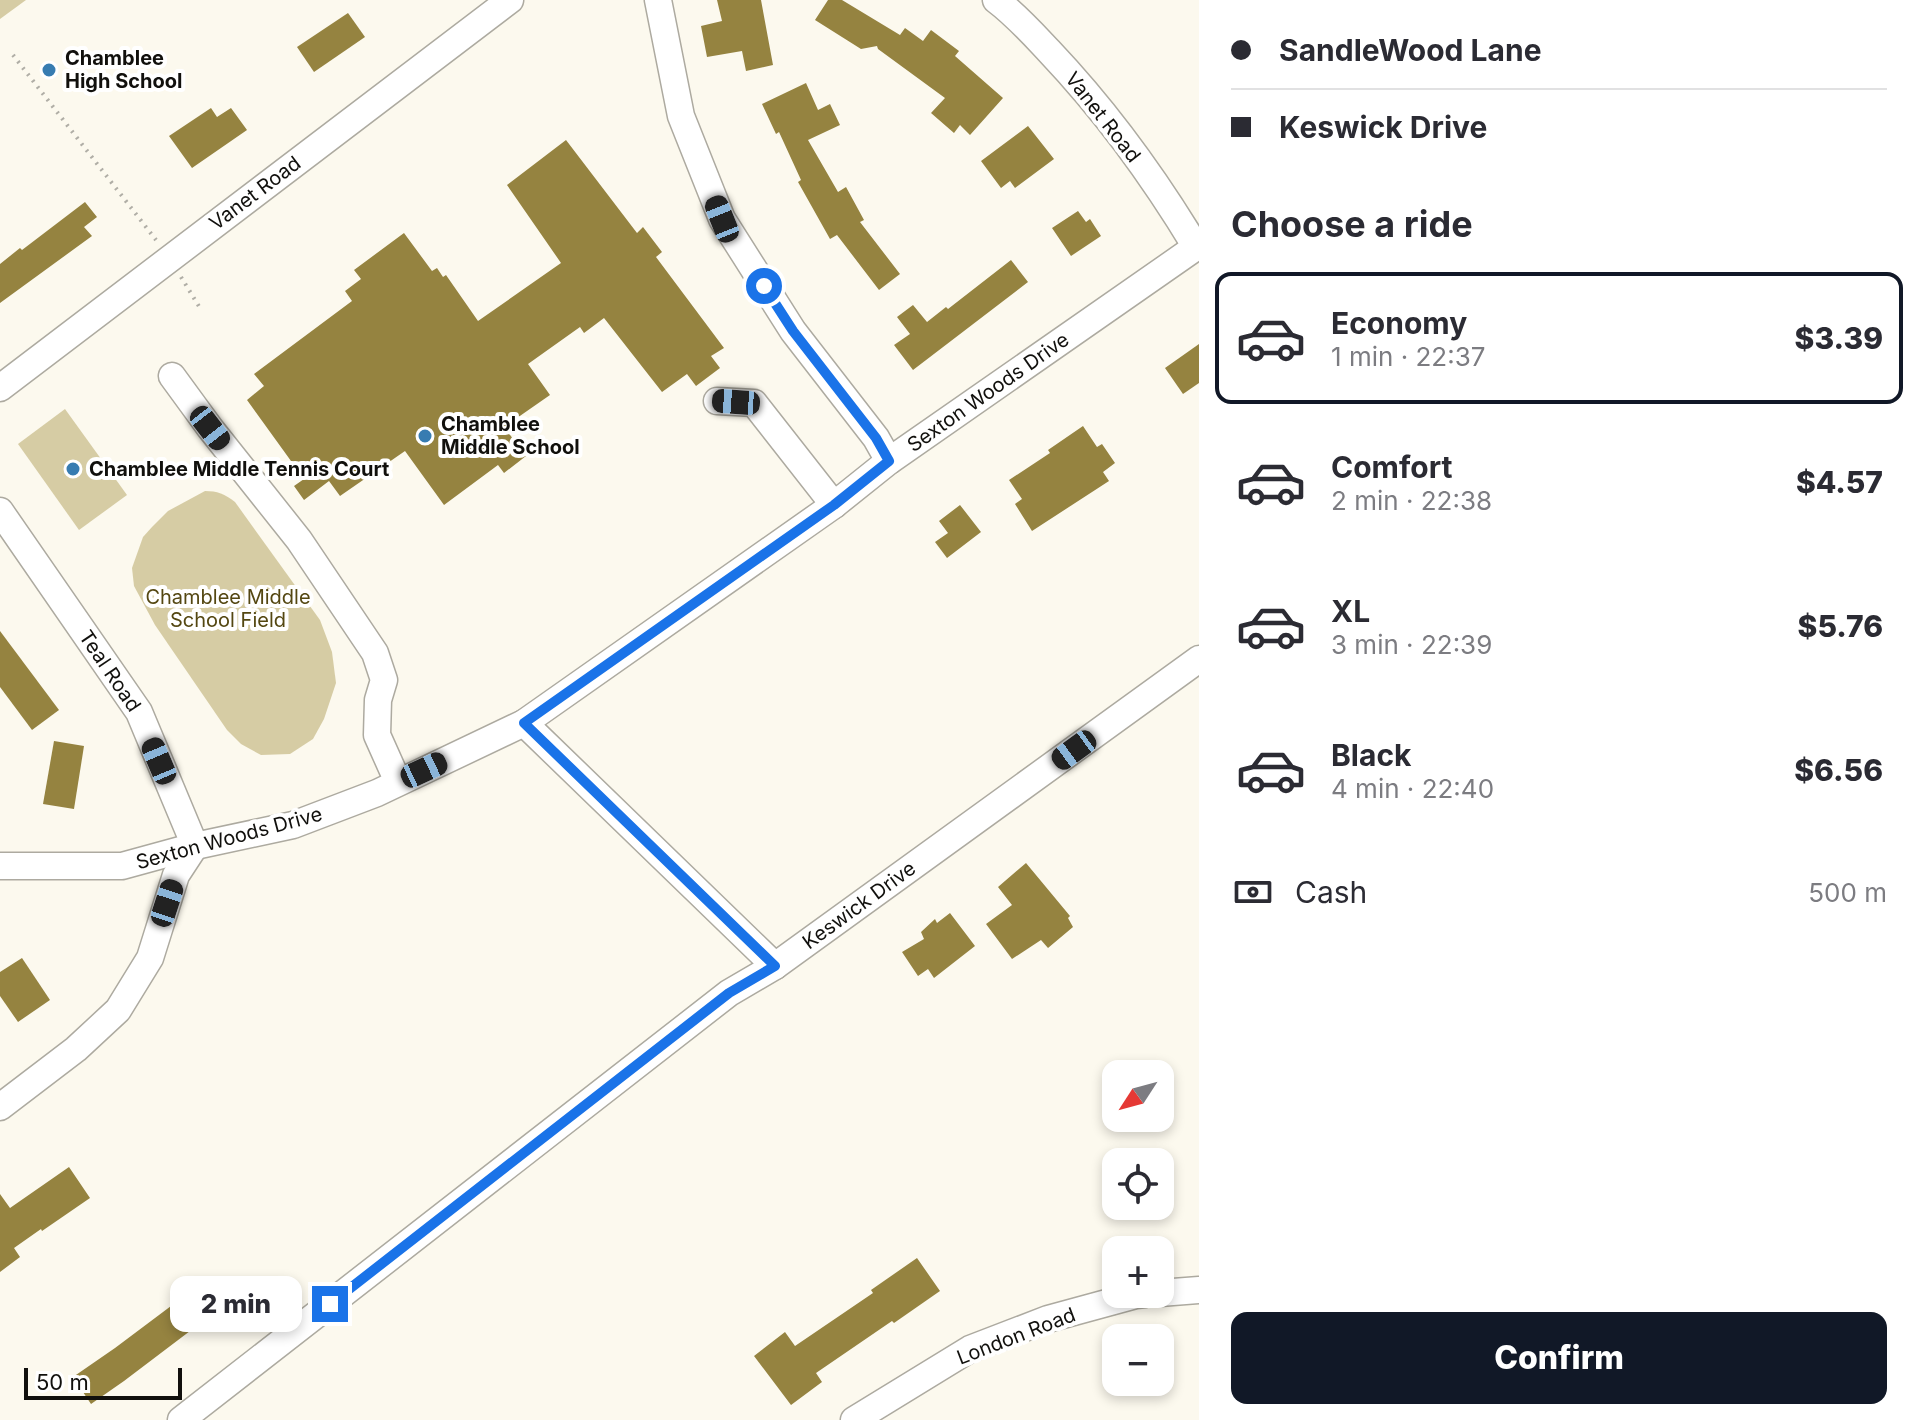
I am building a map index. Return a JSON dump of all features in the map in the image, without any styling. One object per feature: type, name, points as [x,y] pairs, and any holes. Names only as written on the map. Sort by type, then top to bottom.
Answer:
[{"type":"street","name":"Vanet Road","points":[[0,388],[510,0]]},
{"type":"street","points":[[658,0],[681,116],[722,219],[793,331],[876,438],[889,461]]},
{"type":"street","name":"Vanet Road","points":[[996,0],[1013,13],[1067,71],[1116,129],[1198,246]]},
{"type":"street","name":"Sexton Woods Drive","points":[[0,866],[122,866],[195,846],[293,825],[377,793],[524,723],[834,505],[889,461],[1198,246]]},
{"type":"street","points":[[172,376],[299,540],[375,653],[384,680],[378,700],[377,735],[398,782]]},
{"type":"street","points":[[717,401],[754,403],[834,505]]},
{"type":"street","name":"Teal Road","points":[[0,511],[139,712],[195,846]]},
{"type":"street","name":"Keswick Drive","points":[[181,1420],[729,993],[775,966],[1199,659]]},
{"type":"street","points":[[524,723],[775,966]]},
{"type":"street","points":[[0,1107],[76,1049],[118,1010],[150,958],[176,875],[195,846]]},
{"type":"street","points":[[1174,1292],[1199,1290]]},
{"type":"street","name":"London Road","points":[[854,1420],[970,1349],[1048,1319],[1102,1304]]},
{"type":"path","points":[[13,55],[164,251]]},
{"type":"path","points":[[178,271],[200,308]]},
{"type":"green space","points":[[0,0],[26,0],[0,19]]},
{"type":"green space","name":"Chamblee Middle Tennis Court","points":[[65,409],[127,495],[79,530],[18,444]]},
{"type":"green space","name":"Chamblee Middle School Field","points":[[205,491],[221,494],[235,502],[320,620],[332,652],[336,683],[324,719],[313,739],[290,754],[261,755],[241,744],[227,730],[155,625],[134,586],[132,568],[143,537],[168,511]]},
{"type":"building","points":[[717,0],[761,0],[773,65],[746,71],[742,51],[707,57],[701,26],[722,21]]},
{"type":"building","points":[[828,0],[842,0],[900,35],[905,28],[923,41],[931,30],[959,51],[955,56],[1003,98],[970,135],[960,125],[954,133],[931,113],[945,98],[877,46],[861,49],[815,20]]},
{"type":"building","points":[[348,13],[365,37],[314,72],[297,47]]},
{"type":"building","points":[[806,83],[818,110],[830,104],[840,125],[808,140],[838,192],[846,187],[864,220],[860,222],[900,274],[879,290],[837,235],[830,239],[798,182],[801,180],[779,132],[776,134],[762,104]]},
{"type":"building","points":[[211,108],[217,117],[231,108],[247,130],[192,168],[169,136]]},
{"type":"building","points":[[1028,126],[1054,159],[1015,188],[1010,181],[1001,188],[981,161]]},
{"type":"building","name":"Chamblee Middle School","points":[[566,140],[637,233],[643,227],[662,252],[656,257],[724,348],[711,356],[720,368],[696,386],[687,374],[662,392],[604,318],[584,333],[580,327],[528,364],[550,395],[504,427],[526,456],[504,473],[498,465],[444,505],[405,451],[340,496],[329,481],[304,500],[294,486],[304,479],[247,400],[264,386],[254,374],[352,301],[345,291],[361,279],[354,270],[404,233],[432,271],[437,268],[443,277],[446,275],[478,321],[561,263],[507,185]]},
{"type":"building","points":[[85,202],[97,217],[84,227],[92,236],[0,303],[0,264]]},
{"type":"building","points":[[1078,211],[1086,222],[1090,219],[1101,236],[1071,256],[1052,228]]},
{"type":"building","points":[[1011,260],[1028,282],[913,370],[894,345],[910,334],[897,317],[913,305],[927,322]]},
{"type":"building","points":[[1199,344],[1199,383],[1183,394],[1165,368]]},
{"type":"building","points":[[1083,426],[1097,447],[1102,444],[1115,463],[1103,472],[1109,481],[1032,531],[1015,504],[1022,499],[1009,480]]},
{"type":"building","points":[[960,505],[981,532],[947,558],[935,542],[948,533],[939,521]]},
{"type":"building","points":[[0,631],[59,710],[32,730],[0,687]]},
{"type":"building","points":[[54,741],[84,746],[74,809],[43,804]]},
{"type":"building","points":[[1026,863],[1070,916],[1068,918],[1073,927],[1048,948],[1041,940],[1012,959],[986,924],[1012,905],[998,887]]},
{"type":"building","points":[[950,913],[975,946],[934,978],[928,969],[918,976],[902,952],[924,939],[921,932],[935,919],[937,923]]},
{"type":"building","points":[[22,958],[50,1000],[18,1022],[0,996],[0,972]]},
{"type":"building","points":[[69,1167],[90,1198],[14,1248],[20,1257],[0,1272],[0,1194],[10,1208]]},
{"type":"building","points":[[917,1258],[940,1291],[816,1373],[822,1382],[791,1405],[754,1356],[785,1332],[795,1346],[873,1293],[871,1290]]},
{"type":"building","points":[[171,1306],[190,1331],[91,1404],[73,1377]]},
{"type":"place","name":"Chamblee High School","points":[[49,70]]},
{"type":"place","name":"Chamblee Middle School","points":[[425,436]]},
{"type":"place","name":"Chamblee Middle Tennis Court","points":[[73,469]]},
{"type":"route","points":[[330,1304],[729,993],[775,966],[524,723],[834,505],[889,461],[876,438],[793,331],[764,286]]}]
